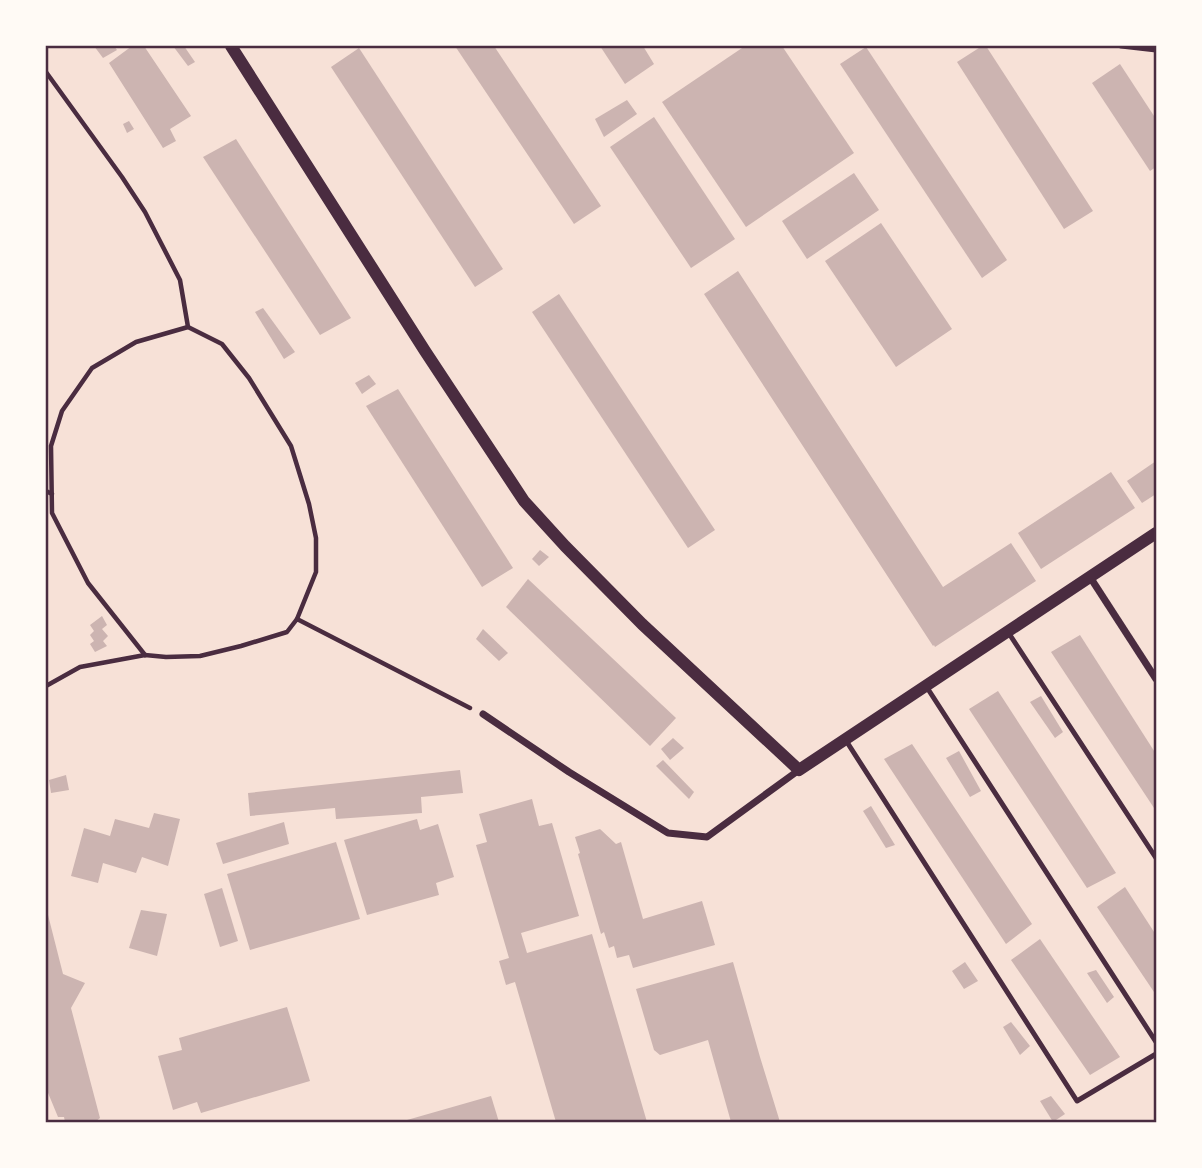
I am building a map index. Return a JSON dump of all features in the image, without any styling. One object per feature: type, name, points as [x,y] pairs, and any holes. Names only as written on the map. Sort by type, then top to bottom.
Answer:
[{"type":"street","points":[[231,46],[524,501],[642,624],[799,770]]},
{"type":"street","points":[[483,714],[569,772],[668,833],[707,837],[799,770],[1157,533]]},
{"type":"street","points":[[1090,577],[1157,679]]},
{"type":"lane","points":[[1121,46],[1157,50]]},
{"type":"lane","points":[[1007,632],[1157,858]]},
{"type":"lane","points":[[926,686],[1157,1042]]},
{"type":"lane","points":[[845,739],[1077,1101],[1157,1054]]},
{"type":"path","points":[[46,72],[145,212],[180,280],[188,327]]},
{"type":"path","points":[[46,686],[80,667],[145,655],[200,656],[287,632],[298,619],[316,572],[316,538],[309,504],[291,446],[250,378],[222,344],[188,327],[136,342],[92,368],[62,411],[51,446],[52,494],[49,514],[88,583],[145,655]]},
{"type":"path","points":[[46,491],[52,494]]},
{"type":"path","points":[[298,619],[483,714]]},
{"type":"building","points":[[94,46],[114,46],[117,50],[103,58]]},
{"type":"building","points":[[132,46],[144,46],[191,116],[170,129],[176,141],[163,148],[109,63]]},
{"type":"building","points":[[173,46],[184,46],[195,62],[188,66]]},
{"type":"building","points":[[455,46],[494,46],[601,206],[574,224]]},
{"type":"building","points":[[600,46],[643,46],[654,64],[625,84]]},
{"type":"building","points":[[745,46],[782,46],[854,153],[746,227],[662,102]]},
{"type":"building","points":[[986,46],[1093,211],[1064,229],[957,62]]},
{"type":"building","points":[[866,47],[1007,260],[982,278],[840,64]]},
{"type":"building","points":[[359,48],[503,269],[475,287],[331,67]]},
{"type":"building","points":[[1120,64],[1156,119],[1156,167],[1150,171],[1092,83]]},
{"type":"building","points":[[627,100],[637,114],[604,137],[595,119]]},
{"type":"building","points":[[654,117],[735,239],[691,268],[610,147]]},
{"type":"building","points":[[129,121],[134,129],[127,133],[123,124]]},
{"type":"building","points":[[236,139],[351,318],[320,335],[203,157]]},
{"type":"building","points":[[854,173],[879,210],[807,259],[782,221]]},
{"type":"building","points":[[881,223],[952,329],[896,367],[825,261]]},
{"type":"building","points":[[738,271],[943,587],[1011,543],[1036,581],[933,646],[704,294]]},
{"type":"building","points":[[559,294],[715,530],[688,548],[532,312]]},
{"type":"building","points":[[263,308],[295,352],[284,359],[255,312]]},
{"type":"building","points":[[369,375],[376,384],[362,394],[355,383]]},
{"type":"building","points":[[398,389],[513,568],[482,587],[366,406]]},
{"type":"building","points":[[1156,461],[1156,494],[1142,503],[1127,481]]},
{"type":"building","points":[[1111,472],[1135,508],[1041,569],[1018,533]]},
{"type":"building","points":[[540,550],[549,557],[539,566],[532,559]]},
{"type":"building","points":[[528,579],[676,718],[650,746],[506,607]]},
{"type":"building","points":[[102,616],[107,625],[102,629],[108,636],[103,641],[107,646],[95,652],[90,644],[94,641],[90,635],[94,631],[90,625]]},
{"type":"building","points":[[483,629],[508,653],[499,661],[476,639]]},
{"type":"building","points":[[1080,635],[1156,754],[1156,811],[1051,652]]},
{"type":"building","points":[[998,691],[1116,873],[1087,888],[969,709]]},
{"type":"building","points":[[1041,696],[1063,732],[1055,738],[1030,702]]},
{"type":"building","points":[[673,738],[684,748],[670,760],[661,749]]},
{"type":"building","points":[[912,744],[1032,924],[1006,944],[884,759]]},
{"type":"building","points":[[959,751],[981,791],[970,797],[946,758]]},
{"type":"building","points":[[663,760],[694,792],[689,799],[656,766]]},
{"type":"building","points":[[460,770],[463,793],[421,797],[422,813],[336,819],[335,808],[250,816],[248,793]]},
{"type":"building","points":[[66,775],[69,790],[51,793],[49,780]]},
{"type":"building","points":[[532,799],[539,826],[552,823],[579,916],[521,933],[527,953],[592,934],[647,1122],[556,1122],[515,982],[506,985],[499,961],[509,958],[476,845],[487,842],[479,814]]},
{"type":"building","points":[[871,806],[895,845],[886,848],[863,811]]},
{"type":"building","points":[[154,813],[180,819],[168,866],[142,857],[136,873],[103,863],[98,883],[71,876],[84,828],[110,836],[115,819],[149,828]]},
{"type":"building","points":[[417,819],[420,830],[438,824],[454,877],[436,883],[439,895],[367,915],[344,840]]},
{"type":"building","points":[[284,822],[289,844],[223,864],[216,843]]},
{"type":"building","points":[[600,829],[616,844],[621,842],[643,919],[702,901],[715,945],[633,968],[629,955],[617,958],[614,946],[609,948],[604,932],[601,934],[575,837]]},
{"type":"building","points":[[336,842],[360,919],[250,950],[227,874]]},
{"type":"building","points":[[1125,887],[1156,935],[1156,995],[1097,907]]},
{"type":"building","points":[[222,888],[238,941],[220,947],[204,894]]},
{"type":"building","points":[[46,907],[63,974],[85,983],[71,1008],[100,1118],[95,1122],[65,1122],[64,1117],[58,1117],[46,1088]]},
{"type":"building","points":[[141,910],[167,914],[157,956],[129,948]]},
{"type":"building","points":[[1040,939],[1120,1057],[1090,1075],[1011,960]]},
{"type":"building","points":[[733,962],[780,1122],[731,1122],[708,1040],[660,1055],[654,1050],[636,989]]},
{"type":"building","points":[[965,962],[978,981],[964,989],[952,971]]},
{"type":"building","points":[[1096,970],[1114,997],[1107,1003],[1087,973]]},
{"type":"building","points":[[287,1007],[310,1081],[201,1113],[197,1102],[173,1110],[158,1056],[182,1050],[179,1038]]},
{"type":"building","points":[[1011,1022],[1030,1046],[1020,1055],[1003,1027]]},
{"type":"building","points":[[491,1096],[499,1122],[400,1122]]},
{"type":"building","points":[[1051,1096],[1065,1114],[1053,1122],[1040,1101]]}]
